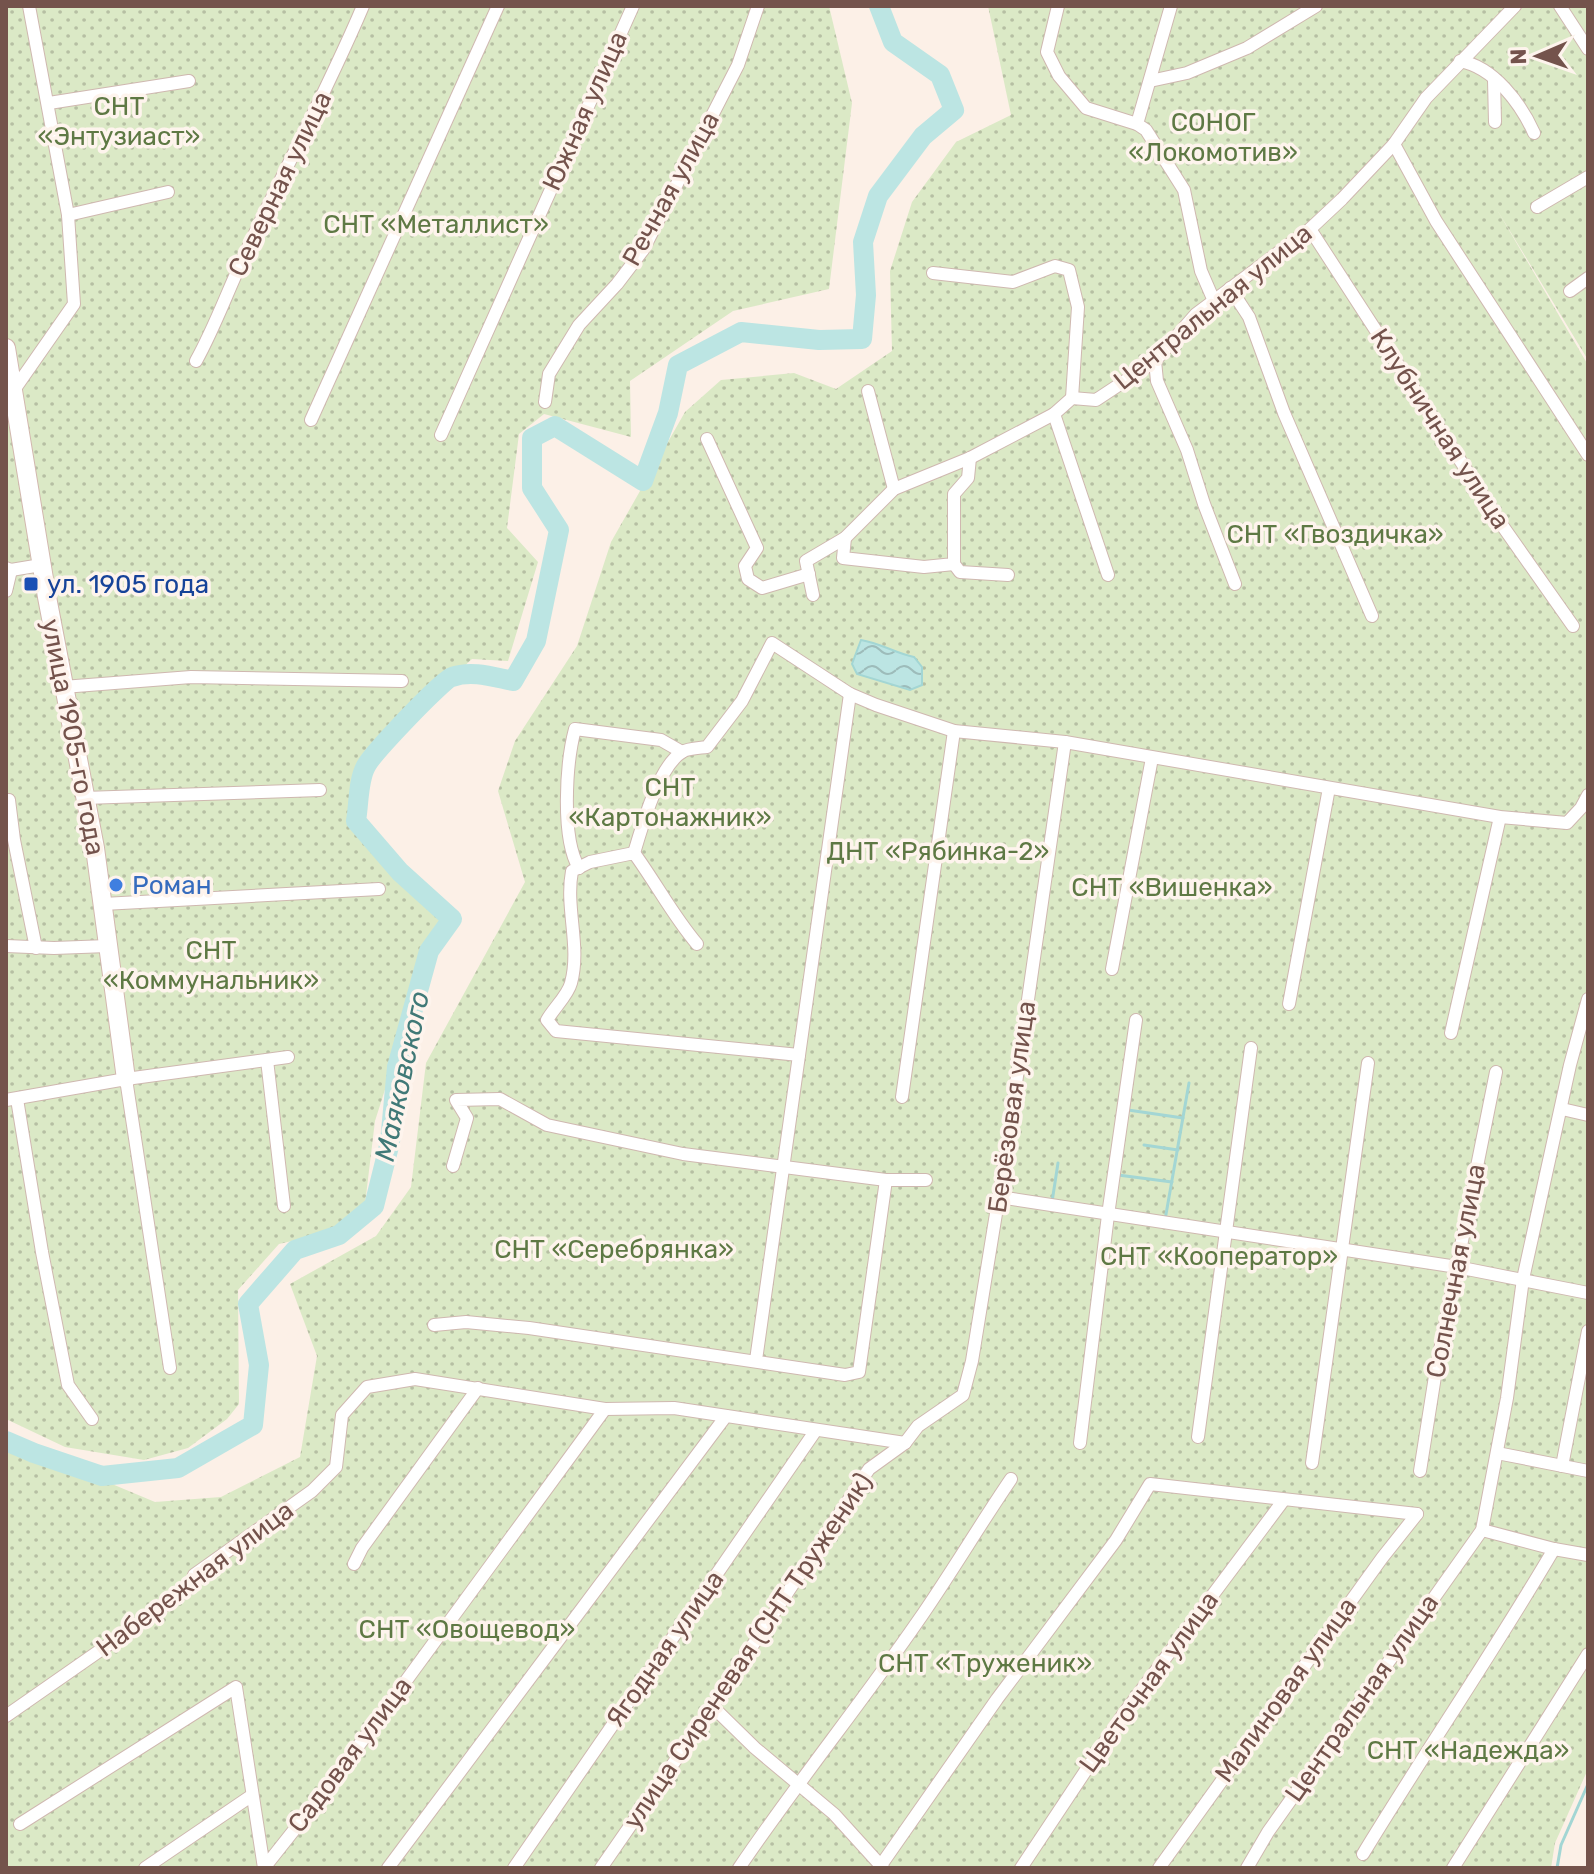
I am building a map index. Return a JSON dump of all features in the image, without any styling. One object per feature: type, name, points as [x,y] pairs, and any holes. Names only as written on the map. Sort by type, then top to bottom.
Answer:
[{"type":"street","points":[[14,390],[74,304],[68,215],[29,6]]},
{"type":"street","name":"Северная улица","points":[[196,361],[363,6]]},
{"type":"street","points":[[311,420],[498,6]]},
{"type":"street","name":"Южная улица","points":[[441,435],[633,6]]},
{"type":"street","name":"Речная улица","points":[[545,402],[549,374],[579,325],[643,250],[738,65],[758,6]]},
{"type":"street","points":[[1058,6],[1047,52],[1059,76],[1086,108],[1137,124],[1146,130],[1184,190],[1201,271],[1214,301]]},
{"type":"street","points":[[1137,124],[1171,6]]},
{"type":"street","points":[[1150,81],[1187,73],[1247,48],[1316,6]]},
{"type":"street","name":"Центральная улица","points":[[1072,398],[1096,400],[1155,361],[1196,314],[1310,229],[1394,144],[1426,98],[1515,6]]},
{"type":"street","points":[[1560,6],[1588,49]]},
{"type":"street","points":[[1460,61],[1475,64],[1494,80],[1525,113],[1534,133]]},
{"type":"street","points":[[1494,80],[1495,122]]},
{"type":"street","points":[[49,103],[189,81]]},
{"type":"street","points":[[1394,144],[1436,221],[1588,455]]},
{"type":"street","points":[[1537,207],[1588,177]]},
{"type":"street","points":[[68,215],[168,192]]},
{"type":"street","name":"Клубничная улица","points":[[1310,229],[1504,528],[1573,626]]},
{"type":"street","points":[[813,595],[806,561],[845,538],[894,489],[970,458],[1054,414],[1072,398],[1078,307],[1069,270],[1055,266],[1013,282],[933,273]]},
{"type":"street","points":[[1570,291],[1588,278]]},
{"type":"street","points":[[1230,288],[1249,317],[1284,413],[1372,616]]},
{"type":"street","name":"улица 1905-го года","points":[[6,348],[41,565],[103,904],[126,1079]]},
{"type":"street","points":[[1155,361],[1157,381],[1187,450],[1235,584]]},
{"type":"street","points":[[868,391],[894,489]]},
{"type":"street","points":[[1054,414],[1108,575]]},
{"type":"street","points":[[707,439],[757,548],[745,566],[748,579],[762,588],[809,574]]},
{"type":"street","points":[[970,458],[968,478],[954,494],[954,564],[960,572],[1008,575]]},
{"type":"street","points":[[845,538],[843,558],[924,567],[954,564]]},
{"type":"street","points":[[6,591],[8,569],[41,565]]},
{"type":"street","points":[[634,853],[649,804],[668,768],[682,752],[707,747],[742,701],[772,643],[850,694],[954,731],[1065,742],[1500,817],[1567,823],[1584,811],[1588,796]]},
{"type":"street","points":[[63,687],[191,677],[402,681]]},
{"type":"street","points":[[756,1360],[850,694]]},
{"type":"street","points":[[579,868],[572,855],[567,826],[571,743],[575,729],[661,740],[682,752]]},
{"type":"street","points":[[902,1097],[954,731]]},
{"type":"street","name":"Берёзовая улица","points":[[905,1443],[918,1426],[963,1395],[972,1361],[1065,742]]},
{"type":"street","points":[[1112,969],[1152,758]]},
{"type":"street","points":[[1289,1004],[1329,788]]},
{"type":"street","points":[[84,798],[320,790]]},
{"type":"street","points":[[9,800],[36,948]]},
{"type":"street","points":[[1451,1033],[1500,817]]},
{"type":"street","points":[[634,853],[590,862],[572,871],[568,892],[573,951],[571,985],[547,1020],[556,1031],[799,1055]]},
{"type":"street","points":[[634,853],[680,924],[697,944]]},
{"type":"street","points":[[103,904],[379,889]]},
{"type":"street","points":[[6,946],[108,946]]},
{"type":"street","points":[[1588,999],[1585,1022],[1570,1065],[1523,1279],[1482,1530],[1588,1555]]},
{"type":"street","points":[[1080,1443],[1136,1020]]},
{"type":"street","points":[[1198,1437],[1251,1048]]},
{"type":"street","points":[[92,1419],[68,1385],[12,1099],[126,1079],[288,1057]]},
{"type":"street","points":[[267,1060],[284,1206]]},
{"type":"street","points":[[1312,1463],[1368,1063]]},
{"type":"street","name":"Солнечная улица","points":[[1420,1471],[1436,1370],[1496,1072]]},
{"type":"street","points":[[126,1079],[170,1368]]},
{"type":"street","points":[[453,1166],[467,1118],[456,1100],[500,1099],[547,1125],[683,1154],[886,1180],[926,1180]]},
{"type":"street","points":[[1562,1109],[1588,1115]]},
{"type":"street","points":[[434,1325],[466,1322],[529,1328],[845,1375],[859,1372],[886,1180]]},
{"type":"street","points":[[999,1197],[1457,1267],[1588,1293]]},
{"type":"street","points":[[1562,1466],[1588,1331]]},
{"type":"street","name":"Набережная улица","points":[[6,1716],[191,1587],[194,1575],[312,1491],[336,1467],[342,1415],[367,1387],[415,1379],[478,1388]]},
{"type":"street","points":[[354,1564],[362,1548],[478,1388],[605,1409],[674,1408],[905,1443]]},
{"type":"street","name":"Садовая улица","points":[[264,1868],[339,1773],[605,1409]]},
{"type":"street","points":[[388,1868],[726,1416]]},
{"type":"street","name":"Ягодная улица","points":[[514,1868],[816,1430]]},
{"type":"street","name":"улица Сиреневая (СНТ Труженик)","points":[[601,1868],[869,1469],[905,1443]]},
{"type":"street","points":[[1497,1453],[1588,1471]]},
{"type":"street","points":[[739,1868],[919,1620],[1011,1479]]},
{"type":"street","points":[[712,1706],[755,1748],[834,1814],[881,1867],[997,1699],[1116,1540],[1150,1484],[1283,1501]]},
{"type":"street","name":"Малиновая улица","points":[[1159,1868],[1417,1514],[1283,1501]]},
{"type":"street","name":"Цветочная улица","points":[[1021,1868],[1122,1716],[1283,1501]]},
{"type":"street","name":"Центральная улица","points":[[1247,1868],[1268,1832],[1482,1530]]},
{"type":"street","points":[[1363,1854],[1429,1746],[1505,1632],[1554,1549]]},
{"type":"street","points":[[1453,1868],[1588,1654]]},
{"type":"street","points":[[20,1824],[236,1687],[264,1868]]},
{"type":"street","points":[[145,1868],[251,1796]]},
{"type":"green space","points":[[6,6],[829,6],[852,103],[829,289],[733,311],[630,381],[631,437],[544,414],[519,434],[507,528],[538,562],[508,661],[472,659],[384,740],[364,768],[356,821],[452,919],[428,954],[375,1121],[365,1204],[326,1233],[279,1244],[238,1290],[239,1404],[227,1419],[188,1448],[144,1460],[65,1447],[6,1419]]},
{"type":"green space","points":[[988,6],[1588,6],[1588,360],[1496,208],[1588,365],[1588,1769],[1555,1843],[1551,1868],[6,1868],[6,1449],[57,1461],[155,1502],[221,1497],[300,1457],[317,1356],[290,1284],[376,1236],[411,1187],[426,1063],[525,882],[498,791],[515,741],[577,646],[611,542],[685,412],[721,380],[794,373],[836,389],[892,351],[890,271],[912,202],[956,142],[1011,115]]},
{"type":"water","points":[[861,640],[914,657],[922,667],[922,685],[910,690],[857,674],[852,664]]},
{"type":"waterway","name":"Маяковского","points":[[6,1441],[102,1476],[178,1468],[253,1425],[259,1365],[248,1304],[295,1250],[339,1235],[374,1206],[390,1142],[397,1067],[429,951],[452,919],[400,872],[356,821],[363,772],[393,733],[446,681],[467,674],[513,681],[536,641],[559,530],[532,488],[532,438],[555,426],[643,481],[668,413],[678,365],[741,332],[819,340],[862,339],[866,295],[863,242],[878,196],[923,136],[954,110],[940,75],[893,42],[879,6]]},
{"type":"waterway","points":[[1165,1220],[1189,1083]]},
{"type":"waterway","points":[[1128,1110],[1183,1118]]},
{"type":"waterway","points":[[1144,1145],[1178,1150]]},
{"type":"waterway","points":[[1052,1202],[1058,1163]]},
{"type":"waterway","points":[[1118,1175],[1172,1182]]},
{"type":"waterway","points":[[1557,1868],[1561,1845],[1588,1784]]},
{"type":"place","name":"ул. 1905 года","points":[[31,584]]},
{"type":"place","name":"Роман","points":[[116,885]]},
{"type":"park label","name":"СНТ «Энтузиаст»","points":[[119,121]]},
{"type":"park label","name":"СОНОГ «Локомотив»","points":[[1213,137]]},
{"type":"park label","name":"СНТ «Металлист»","points":[[436,224]]},
{"type":"park label","name":"СНТ «Гвоздичка»","points":[[1335,534]]},
{"type":"park label","name":"СНТ «Картонажник»","points":[[670,802]]},
{"type":"park label","name":"ДНТ «Рябинка-2»","points":[[938,851]]},
{"type":"park label","name":"СНТ «Вишенка»","points":[[1172,887]]},
{"type":"park label","name":"СНТ «Коммунальник»","points":[[211,965]]},
{"type":"park label","name":"СНТ «Серебрянка»","points":[[614,1249]]},
{"type":"park label","name":"СНТ «Кооператор»","points":[[1219,1256]]},
{"type":"park label","name":"СНТ «Овощевод»","points":[[467,1629]]},
{"type":"park label","name":"СНТ «Труженик»","points":[[985,1663]]},
{"type":"park label","name":"СНТ «Надежда»","points":[[1468,1750]]}]
